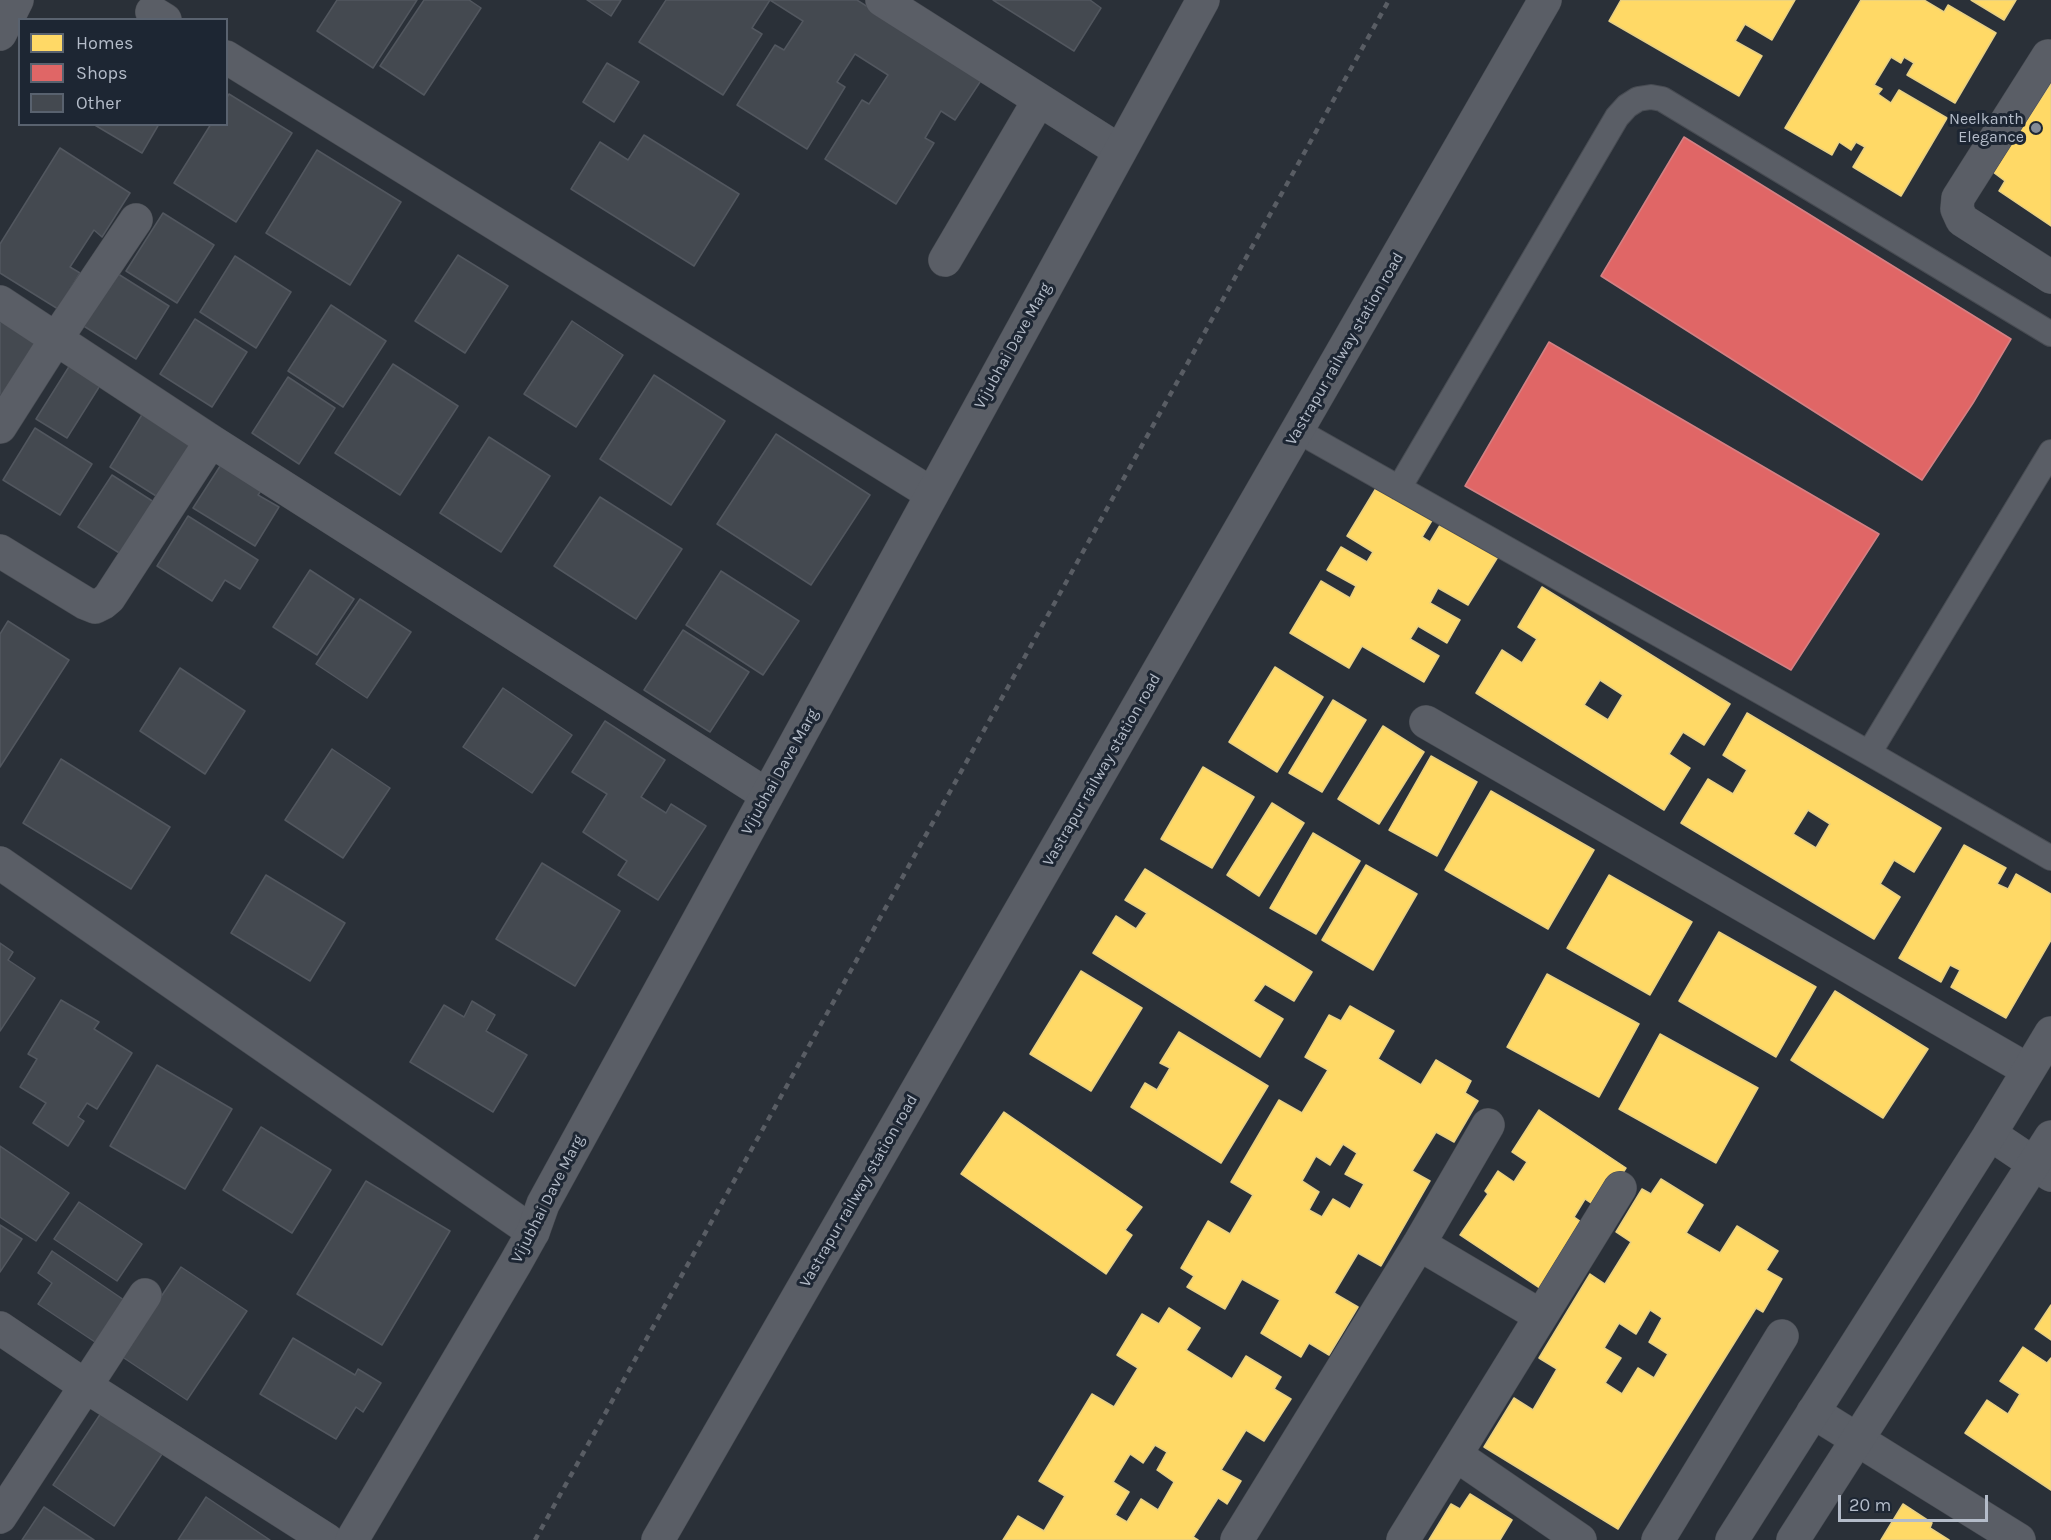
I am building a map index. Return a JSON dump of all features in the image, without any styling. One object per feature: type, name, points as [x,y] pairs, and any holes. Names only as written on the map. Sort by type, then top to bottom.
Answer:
[{"type":"street","points":[[0,34],[17,0]]},
{"type":"street","points":[[882,0],[1120,151]]},
{"type":"street","name":"Vijubhai Dave Marg","points":[[352,1540],[533,1232],[543,1204],[1203,0]]},
{"type":"street","name":"Vastrapur railway station road","points":[[658,1540],[1545,0]]},
{"type":"street","points":[[2048,56],[1958,198],[1957,210],[1967,224],[2051,277]]},
{"type":"street","points":[[228,58],[932,494]]},
{"type":"street","points":[[945,260],[1039,100]]},
{"type":"street","points":[[0,427],[136,220]]},
{"type":"street","points":[[0,302],[212,441],[767,795]]},
{"type":"street","points":[[0,551],[85,603],[95,607],[103,603],[109,598],[212,441]]},
{"type":"street","points":[[1426,722],[2028,1070]]},
{"type":"street","points":[[0,863],[533,1232]]},
{"type":"street","points":[[1732,1540],[2051,1034]]},
{"type":"street","points":[[1237,1540],[1419,1244],[1488,1125]]},
{"type":"street","points":[[1793,1540],[2045,1158],[1990,1134]]},
{"type":"street","points":[[1403,1540],[1620,1188]]},
{"type":"street","points":[[1419,1244],[1541,1316]]},
{"type":"street","points":[[0,1517],[145,1295]]},
{"type":"street","points":[[0,1328],[87,1387],[327,1540]]},
{"type":"street","points":[[1658,1540],[1782,1336]]},
{"type":"street","points":[[1813,1412],[2019,1540]]},
{"type":"street","points":[[1456,1455],[1580,1540]]},
{"type":"lane","points":[[1399,488],[1617,117],[1627,106],[1638,99],[1651,97],[1662,99],[2051,334]]},
{"type":"lane","points":[[1298,431],[2051,858]]},
{"type":"lane","points":[[1869,753],[2051,452]]},
{"type":"building: Homes","points":[[1621,0],[1795,0],[1772,40],[1745,24],[1735,41],[1762,56],[1739,96],[1609,21]]},
{"type":"building: Homes","points":[[1861,0],[1924,0],[1944,12],[1948,5],[1996,33],[1955,103],[1907,75],[1914,63],[1904,57],[1901,63],[1891,57],[1874,85],[1882,89],[1878,94],[1891,103],[1899,90],[1947,118],[1901,196],[1853,167],[1865,147],[1856,142],[1851,150],[1839,142],[1832,155],[1785,128]]},
{"type":"building: Homes","points":[[1971,0],[2016,0],[2004,20]]},
{"type":"building: Homes","name":"Neelkanth Elegance","points":[[2051,83],[2051,226],[1999,191],[2005,181],[1993,172]]},
{"type":"building: Homes","points":[[1378,485],[1434,517],[1422,537],[1430,542],[1442,522],[1499,555],[1468,605],[1438,588],[1430,603],[1460,620],[1447,643],[1418,626],[1410,639],[1439,656],[1424,682],[1362,646],[1349,668],[1290,633],[1321,581],[1350,598],[1356,586],[1327,570],[1341,547],[1367,562],[1373,552],[1347,536]]},
{"type":"building: Homes","points":[[1542,587],[1730,704],[1704,745],[1683,732],[1669,754],[1690,768],[1664,810],[1476,693],[1502,650],[1522,663],[1537,639],[1518,627]],"holes":[[[1600,680],[1623,695],[1608,720],[1584,705]]]},
{"type":"building: Homes","points":[[1275,667],[1323,697],[1277,772],[1229,742]]},
{"type":"building: Homes","points":[[1333,700],[1366,720],[1322,792],[1289,773]]},
{"type":"building: Homes","points":[[1747,713],[1941,828],[1914,872],[1894,860],[1880,884],[1900,897],[1874,939],[1681,823],[1708,779],[1733,794],[1747,770],[1723,755]],"holes":[[[1808,810],[1830,824],[1816,848],[1793,834]]]},
{"type":"building: Homes","points":[[1383,726],[1424,752],[1379,824],[1338,799]]},
{"type":"building: Homes","points":[[1431,756],[1477,782],[1437,856],[1389,830]]},
{"type":"building: Homes","points":[[1203,767],[1254,797],[1212,868],[1161,839]]},
{"type":"building: Homes","points":[[1491,791],[1594,850],[1548,929],[1445,870]]},
{"type":"building: Homes","points":[[1272,803],[1304,823],[1259,896],[1227,875]]},
{"type":"building: Homes","points":[[1313,833],[1360,861],[1316,934],[1270,908]]},
{"type":"building: Homes","points":[[1964,845],[2006,868],[1997,884],[2008,889],[2016,874],[2051,894],[2051,940],[2006,1018],[1951,987],[1960,970],[1950,965],[1941,982],[1899,958]]},
{"type":"building: Homes","points":[[1366,865],[1417,894],[1373,970],[1322,940]]},
{"type":"building: Homes","points":[[1145,869],[1312,972],[1294,1001],[1265,984],[1253,1001],[1283,1019],[1260,1057],[1093,953],[1116,916],[1136,929],[1147,913],[1125,900]]},
{"type":"building: Homes","points":[[1609,875],[1692,922],[1650,995],[1567,948]]},
{"type":"building: Homes","points":[[1719,932],[1816,987],[1776,1057],[1679,1001]]},
{"type":"building: Homes","points":[[1081,971],[1142,1008],[1091,1091],[1030,1054]]},
{"type":"building: Homes","points":[[1547,974],[1639,1024],[1599,1097],[1507,1047]]},
{"type":"building: Homes","points":[[1835,991],[1928,1049],[1883,1118],[1791,1060]]},
{"type":"building: Homes","points":[[1350,1006],[1394,1031],[1378,1059],[1421,1085],[1436,1060],[1471,1081],[1465,1093],[1478,1101],[1454,1142],[1436,1132],[1412,1171],[1430,1181],[1381,1266],[1358,1253],[1334,1293],[1358,1307],[1329,1355],[1309,1343],[1301,1357],[1261,1333],[1280,1300],[1242,1279],[1225,1309],[1187,1287],[1194,1276],[1181,1268],[1208,1221],[1230,1234],[1253,1195],[1231,1182],[1279,1100],[1302,1113],[1328,1070],[1305,1057],[1329,1015],[1341,1021]],"holes":[[[1343,1144],[1357,1153],[1345,1174],[1364,1184],[1350,1209],[1333,1199],[1322,1217],[1309,1210],[1319,1192],[1302,1181],[1316,1156],[1330,1165]]]},
{"type":"building: Homes","points":[[1179,1032],[1268,1086],[1221,1163],[1131,1107],[1145,1083],[1157,1090],[1170,1068],[1160,1063]]},
{"type":"building: Homes","points":[[1660,1034],[1758,1088],[1716,1163],[1619,1109]]},
{"type":"building: Homes","points":[[1539,1110],[1626,1168],[1600,1209],[1585,1199],[1574,1217],[1587,1226],[1544,1291],[1460,1235],[1488,1194],[1485,1191],[1498,1171],[1514,1182],[1527,1162],[1512,1152]]},
{"type":"building: Homes","points":[[1004,1112],[1142,1207],[1125,1230],[1132,1235],[1106,1274],[961,1174]]},
{"type":"building: Homes","points":[[1661,1179],[1703,1205],[1686,1233],[1720,1253],[1737,1226],[1778,1251],[1766,1270],[1782,1279],[1763,1312],[1756,1308],[1618,1529],[1484,1447],[1514,1398],[1533,1410],[1557,1369],[1539,1358],[1590,1274],[1605,1284],[1631,1242],[1616,1232],[1642,1189],[1651,1194]],"holes":[[[1650,1310],[1662,1318],[1649,1342],[1668,1354],[1654,1378],[1638,1368],[1622,1394],[1605,1383],[1621,1358],[1604,1348],[1619,1323],[1636,1334]]]},
{"type":"building: Homes","points":[[2051,1305],[2051,1340],[2035,1329]]},
{"type":"building: Homes","points":[[1169,1308],[1200,1328],[1186,1350],[1232,1379],[1246,1356],[1281,1377],[1274,1389],[1291,1399],[1264,1441],[1246,1430],[1221,1470],[1241,1481],[1227,1504],[1218,1498],[1193,1537],[1198,1540],[1003,1540],[1018,1516],[1044,1531],[1065,1496],[1039,1481],[1092,1394],[1114,1407],[1138,1368],[1117,1355],[1142,1314],[1159,1324]],"holes":[[[1155,1445],[1167,1452],[1157,1470],[1174,1482],[1158,1510],[1141,1499],[1127,1522],[1115,1515],[1129,1492],[1113,1482],[1130,1454],[1143,1463]]]},
{"type":"building: Homes","points":[[2023,1347],[2047,1363],[2051,1358],[2051,1490],[1965,1433],[1987,1400],[2008,1414],[2020,1394],[2000,1381]]},
{"type":"building: Homes","points":[[1470,1494],[1512,1520],[1500,1540],[1429,1540],[1451,1504],[1460,1509]]},
{"type":"building: Homes","points":[[1903,1504],[1932,1523],[1930,1528],[1949,1540],[1881,1540]]},
{"type":"building: Shops","points":[[1684,137],[2011,339],[1973,403],[1922,480],[1601,276]]},
{"type":"building: Shops","points":[[1549,342],[1879,534],[1791,670],[1465,486]]},
{"type":"building: Other","points":[[337,0],[417,0],[373,68],[317,31]]},
{"type":"building: Other","points":[[424,0],[469,0],[481,8],[424,95],[380,66]]},
{"type":"building: Other","points":[[587,0],[621,0],[611,16]]},
{"type":"building: Other","points":[[666,0],[770,0],[752,28],[762,34],[723,95],[639,42]]},
{"type":"building: Other","points":[[770,0],[857,0],[982,79],[955,120],[941,111],[925,138],[934,143],[896,204],[825,159],[862,100],[869,104],[888,75],[855,54],[837,82],[845,87],[807,149],[737,105],[775,45],[784,50],[803,21]]},
{"type":"building: Other","points":[[993,0],[1090,0],[1101,8],[1074,51]]},
{"type":"building: Other","points":[[607,63],[639,82],[614,122],[583,102]]},
{"type":"building: Other","points":[[229,94],[292,133],[236,222],[174,183],[210,126],[228,126]]},
{"type":"building: Other","points":[[96,126],[158,126],[142,153]]},
{"type":"building: Other","points":[[644,135],[739,194],[694,266],[571,189],[600,142],[628,160]]},
{"type":"building: Other","points":[[60,148],[130,193],[102,237],[94,230],[70,267],[80,273],[58,309],[0,273],[0,244]]},
{"type":"building: Other","points":[[317,150],[401,202],[350,285],[266,233]]},
{"type":"building: Other","points":[[163,213],[214,245],[177,303],[126,271]]},
{"type":"building: Other","points":[[458,255],[508,286],[465,353],[415,321]]},
{"type":"building: Other","points":[[235,256],[291,292],[256,348],[200,312]]},
{"type":"building: Other","points":[[115,272],[169,306],[136,359],[82,325]]},
{"type":"building: Other","points":[[331,305],[386,341],[343,407],[288,371]]},
{"type":"building: Other","points":[[0,317],[44,345],[0,402]]},
{"type":"building: Other","points":[[195,319],[247,352],[212,407],[160,374]]},
{"type":"building: Other","points":[[572,321],[623,355],[576,427],[524,394]]},
{"type":"building: Other","points":[[393,364],[458,406],[400,495],[335,453]]},
{"type":"building: Other","points":[[70,365],[101,384],[67,438],[36,419]]},
{"type":"building: Other","points":[[654,375],[725,421],[671,505],[600,459]]},
{"type":"building: Other","points":[[288,377],[335,408],[299,464],[252,433]]},
{"type":"building: Other","points":[[143,413],[198,448],[164,501],[110,467]]},
{"type":"building: Other","points":[[35,428],[92,464],[60,515],[3,480]]},
{"type":"building: Other","points":[[776,434],[870,495],[811,585],[717,524]]},
{"type":"building: Other","points":[[489,437],[550,476],[501,552],[440,513]]},
{"type":"building: Other","points":[[224,460],[265,485],[258,495],[279,507],[255,546],[193,508]]},
{"type":"building: Other","points":[[112,475],[157,504],[124,556],[78,527]]},
{"type":"building: Other","points":[[600,497],[682,549],[636,619],[554,566]]},
{"type":"building: Other","points":[[188,516],[258,560],[240,589],[225,580],[212,601],[157,566]]},
{"type":"building: Other","points":[[310,570],[354,599],[317,655],[273,627]]},
{"type":"building: Other","points":[[721,571],[799,621],[763,675],[686,625]]},
{"type":"building: Other","points":[[360,599],[411,632],[367,698],[316,664]]},
{"type":"building: Other","points":[[8,621],[69,660],[0,767],[0,634]]},
{"type":"building: Other","points":[[683,630],[749,672],[710,732],[644,690]]},
{"type":"building: Other","points":[[180,668],[245,711],[205,774],[140,731]]},
{"type":"building: Other","points":[[503,688],[572,735],[532,793],[463,747]]},
{"type":"building: Other","points":[[605,721],[665,760],[641,797],[666,813],[671,804],[706,826],[658,900],[618,875],[627,861],[583,832],[607,794],[572,772]]},
{"type":"building: Other","points":[[332,749],[390,788],[343,858],[285,820]]},
{"type":"building: Other","points":[[61,759],[170,827],[131,889],[23,823]]},
{"type":"building: Other","points":[[542,863],[620,911],[575,986],[496,939]]},
{"type":"building: Other","points":[[266,875],[345,923],[310,981],[231,933]]},
{"type":"building: Other","points":[[0,943],[13,952],[8,960],[35,978],[0,1031]]},
{"type":"building: Other","points":[[61,1000],[99,1022],[94,1029],[132,1053],[97,1109],[87,1103],[78,1117],[84,1121],[68,1146],[33,1123],[46,1103],[20,1087],[37,1059],[28,1054]]},
{"type":"building: Other","points":[[472,1001],[495,1015],[486,1031],[527,1055],[493,1112],[410,1062],[444,1005],[464,1017]]},
{"type":"building: Other","points":[[157,1065],[232,1109],[185,1189],[110,1146]]},
{"type":"building: Other","points":[[261,1127],[331,1170],[292,1233],[223,1190]]},
{"type":"building: Other","points":[[0,1146],[69,1193],[36,1241],[0,1217]]},
{"type":"building: Other","points":[[366,1181],[450,1231],[382,1345],[297,1294]]},
{"type":"building: Other","points":[[79,1202],[142,1244],[117,1281],[54,1239]]},
{"type":"building: Other","points":[[0,1225],[22,1239],[0,1272]]},
{"type":"building: Other","points":[[52,1251],[124,1300],[95,1342],[38,1304],[52,1283],[38,1273]]},
{"type":"building: Other","points":[[181,1267],[247,1311],[187,1400],[121,1356]]},
{"type":"building: Other","points":[[293,1338],[355,1375],[358,1369],[381,1383],[363,1412],[356,1407],[336,1439],[260,1394]]},
{"type":"building: Other","points":[[103,1410],[164,1451],[114,1526],[53,1485]]},
{"type":"building: Other","points":[[206,1497],[270,1540],[178,1540]]},
{"type":"building: Other","points":[[44,1507],[94,1540],[22,1540]]},
{"type":"railway","points":[[535,1540],[1389,0]]},
{"type":"place","name":"Neelkanth Elegance","points":[[2036,128]]}]
